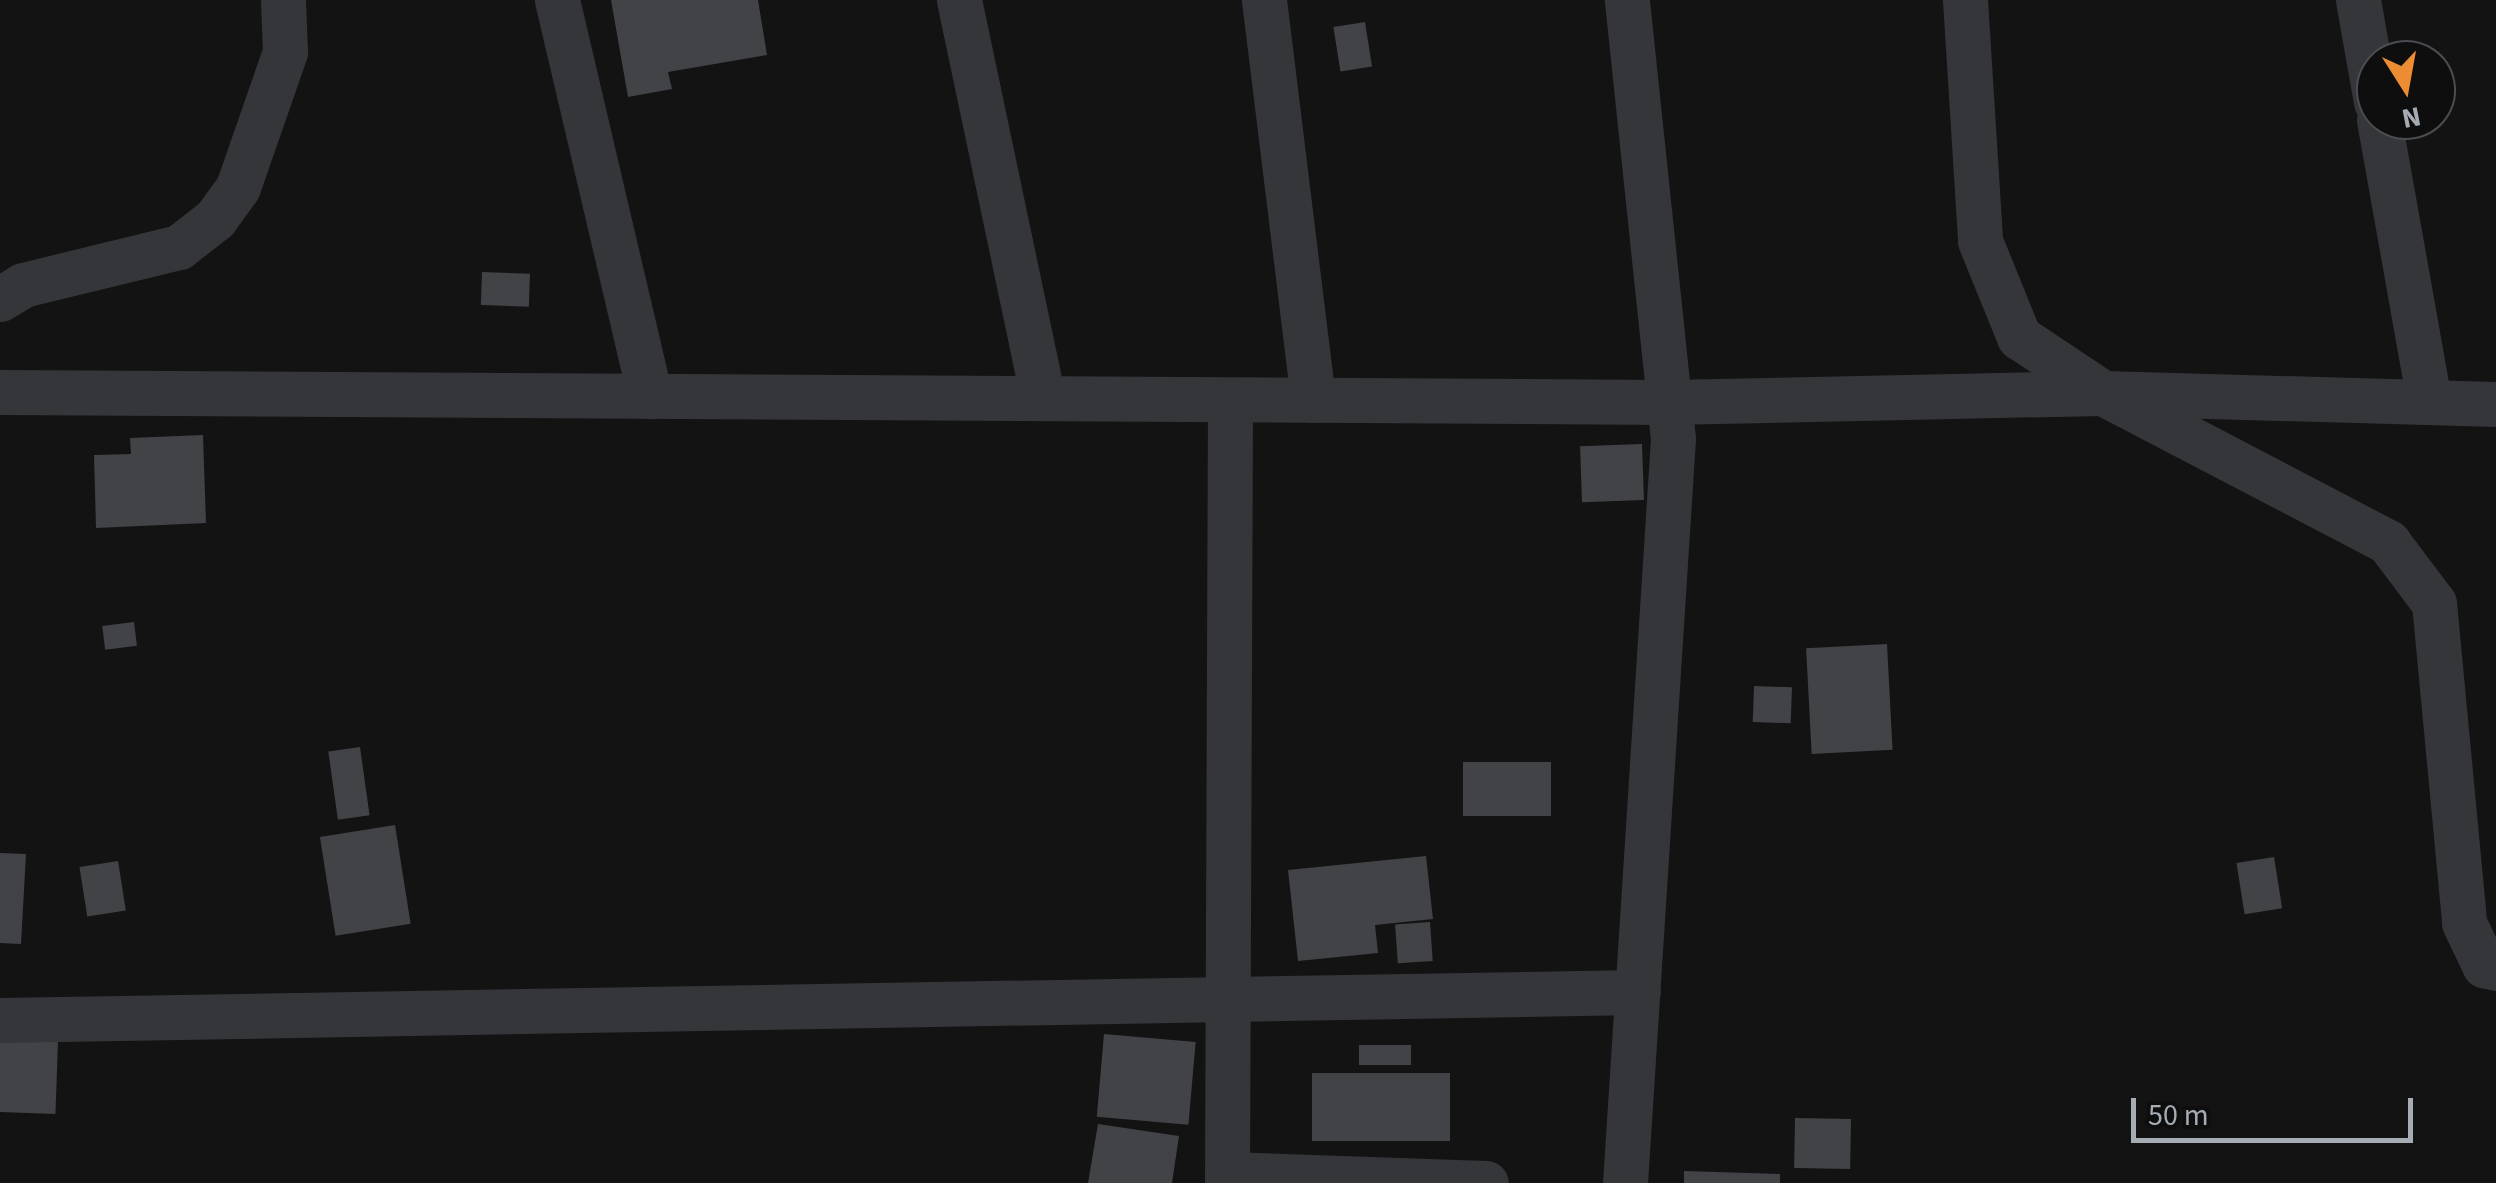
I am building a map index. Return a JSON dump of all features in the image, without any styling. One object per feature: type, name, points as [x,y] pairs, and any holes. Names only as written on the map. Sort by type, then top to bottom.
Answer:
[{"type":"street","points":[[0,299],[23,285],[179,247],[215,219],[238,187],[285,52],[283,0]]},
{"type":"street","points":[[556,0],[650,396]]},
{"type":"street","points":[[960,0],[1043,398]]},
{"type":"street","points":[[1264,0],[1314,400]]},
{"type":"street","points":[[1625,1183],[1673,439],[1627,0]]},
{"type":"street","points":[[1965,0],[1980,241],[2018,336],[2103,393],[2388,542],[2434,603],[2464,923],[2484,965],[2496,968]]},
{"type":"street","points":[[2358,0],[2365,40]]},
{"type":"street","points":[[2383,140],[2429,401]]},
{"type":"street","points":[[0,392],[1668,402],[2103,393],[2496,404]]},
{"type":"street","points":[[1230,400],[1228,1178],[1486,1183]]},
{"type":"street","points":[[0,1020],[1228,1003],[1638,992]]},
{"type":"building","points":[[611,0],[758,0],[767,55],[668,72],[672,89],[628,97]]},
{"type":"building","points":[[1365,22],[1372,66],[1340,71],[1333,27]]},
{"type":"building","points":[[482,272],[530,274],[529,307],[481,305]]},
{"type":"building","points":[[203,435],[206,523],[96,528],[94,455],[131,454],[130,438]]},
{"type":"building","points":[[1642,444],[1644,500],[1582,502],[1580,446]]},
{"type":"building","points":[[134,622],[137,646],[105,650],[102,626]]},
{"type":"building","points":[[1887,644],[1893,750],[1812,754],[1806,648]]},
{"type":"building","points":[[1754,686],[1792,687],[1791,723],[1753,722]]},
{"type":"building","points":[[360,747],[370,815],[338,820],[328,751]]},
{"type":"building","points":[[1463,762],[1551,762],[1551,816],[1463,816]]},
{"type":"building","points":[[395,825],[411,924],[336,936],[320,837]]},
{"type":"building","points":[[0,853],[26,854],[21,944],[0,943]]},
{"type":"building","points":[[1426,856],[1433,919],[1375,925],[1378,953],[1298,961],[1288,870]]},
{"type":"building","points":[[2274,857],[2282,908],[2245,914],[2236,863]]},
{"type":"building","points":[[118,861],[126,910],[87,916],[79,867]]},
{"type":"building","points":[[1430,922],[1433,961],[1398,963],[1395,924]]},
{"type":"building","points":[[1104,1034],[1196,1042],[1188,1125],[1097,1117]]},
{"type":"building","points":[[0,1040],[58,1042],[55,1114],[0,1112]]},
{"type":"building","points":[[1359,1045],[1411,1045],[1411,1065],[1359,1065]]},
{"type":"building","points":[[1312,1073],[1450,1073],[1450,1141],[1312,1141]]},
{"type":"building","points":[[1795,1118],[1851,1119],[1850,1169],[1794,1168]]},
{"type":"building","points":[[1098,1124],[1179,1136],[1172,1183],[1088,1183]]},
{"type":"building","points":[[1684,1171],[1780,1174],[1780,1183],[1684,1183]]}]
